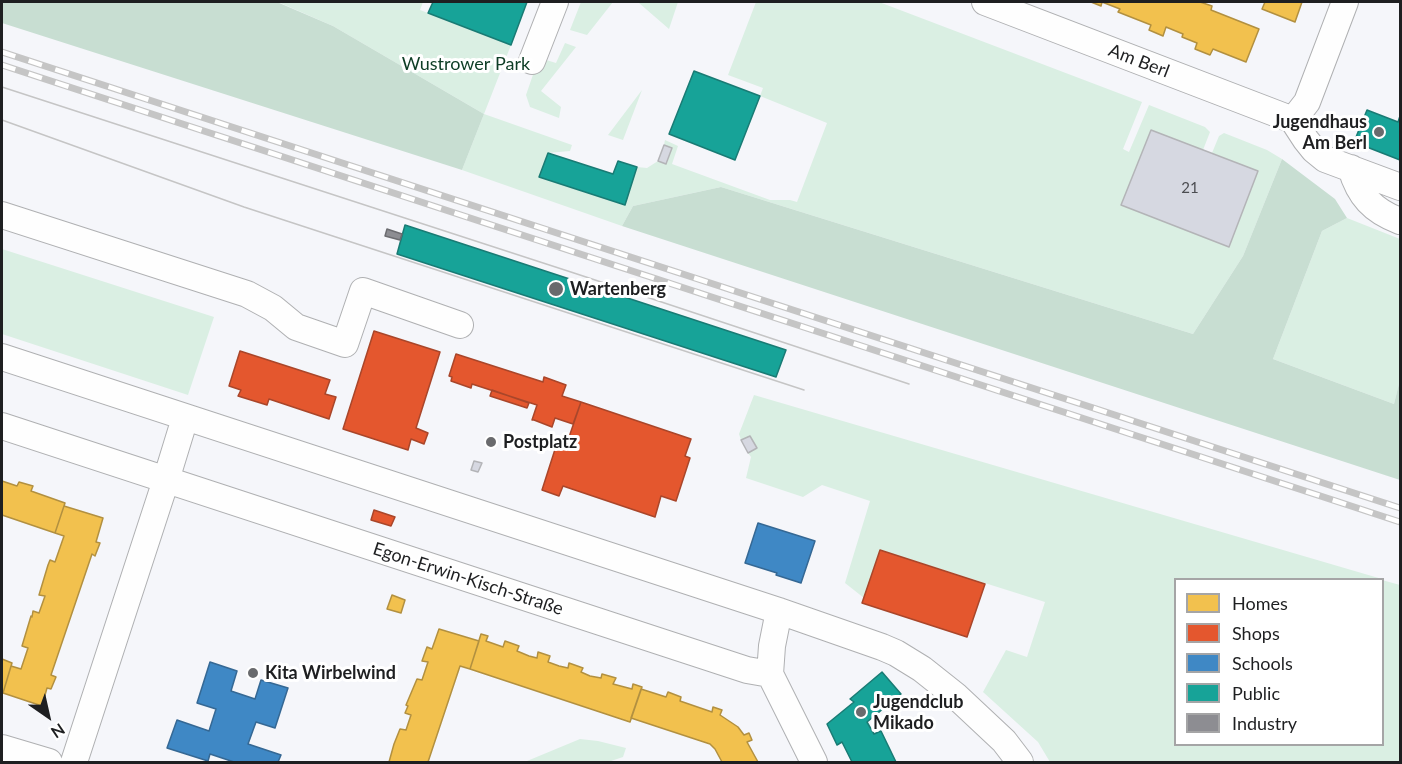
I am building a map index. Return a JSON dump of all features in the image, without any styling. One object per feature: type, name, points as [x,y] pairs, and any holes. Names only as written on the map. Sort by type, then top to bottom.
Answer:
[{"type":"street","points":[[532,61],[555,2]]},
{"type":"street","name":"Am Berl","points":[[985,2],[1293,120]]},
{"type":"street","points":[[1345,2],[1307,102],[1293,120],[1314,150],[1325,159],[1401,187]]},
{"type":"street","points":[[1351,168],[1354,181],[1361,194],[1374,208],[1401,221]]},
{"type":"street","points":[[2,215],[247,294],[273,308],[296,327],[345,344],[363,291],[460,325]]},
{"type":"street","points":[[2,357],[779,611],[882,647],[922,669],[965,704],[1004,741],[1020,762]]},
{"type":"street","points":[[74,762],[185,418]]},
{"type":"street","name":"Egon-Erwin-Kisch-Straße","points":[[2,426],[747,670],[770,674]]},
{"type":"street","points":[[779,611],[772,646],[770,674],[814,762]]},
{"type":"street","points":[[2,748],[49,762]]},
{"type":"green space","points":[[2,2],[277,2],[333,26],[484,114],[462,170],[2,23]]},
{"type":"green space","name":"Wustrower Park","points":[[278,2],[423,2],[420,10],[511,45],[484,114],[333,26]]},
{"type":"green space","points":[[581,2],[613,2],[587,35],[570,30]]},
{"type":"green space","points":[[678,2],[669,29],[639,3]]},
{"type":"green space","points":[[756,2],[879,2],[1142,102],[1123,149],[1129,152],[1149,105],[1205,127],[1210,132],[1203,150],[1151,130],[1122,205],[1229,246],[1258,171],[1212,153],[1219,136],[1224,133],[1267,150],[1282,159],[1243,256],[1193,334],[721,187],[633,206],[622,226],[462,170],[484,114],[572,145],[570,151],[548,153],[540,176],[625,204],[637,167],[647,168],[658,161],[667,163],[672,148],[664,145],[665,140],[678,146],[672,164],[770,200],[797,202],[827,123],[760,96],[763,88],[728,75]]},
{"type":"green space","points":[[565,43],[576,47],[541,91],[561,107],[559,118],[530,107],[526,95],[536,66],[543,59],[556,63]]},
{"type":"green space","points":[[642,90],[623,140],[608,135]]},
{"type":"green space","points":[[1282,159],[1335,199],[1347,218],[1322,231],[1273,359],[1394,404],[1400,380],[1400,480],[622,226],[633,206],[721,187],[1193,334],[1243,256]]},
{"type":"green space","points":[[1347,218],[1400,239],[1400,380],[1394,404],[1273,359],[1322,231]]},
{"type":"green space","points":[[2,249],[214,317],[188,395],[2,334]]},
{"type":"green space","points":[[754,395],[1379,578],[1174,578],[1174,746],[1384,746],[1384,581],[1400,585],[1400,762],[1050,762],[1038,742],[983,692],[1006,650],[1027,657],[1045,602],[880,550],[864,598],[845,583],[870,501],[822,485],[803,497],[746,478],[751,457],[748,453],[757,448],[750,436],[741,440],[739,434]]},
{"type":"green space","points":[[580,739],[626,748],[623,757],[608,762],[527,761]]},
{"type":"building: Homes","points":[[1102,2],[1200,2],[1212,6],[1211,10],[1259,29],[1246,62],[1213,49],[1210,55],[1195,49],[1197,43],[1166,27],[1163,36],[1149,30],[1151,25],[1118,12],[1120,9]]},
{"type":"building: Homes","points":[[1265,2],[1302,2],[1295,22],[1262,9]]},
{"type":"building: Homes","points":[[2,481],[17,486],[19,482],[33,486],[31,491],[65,503],[55,533],[2,515]]},
{"type":"building: Homes","points":[[64,506],[103,518],[96,542],[100,543],[95,556],[92,554],[51,675],[56,677],[51,689],[47,688],[42,706],[3,693],[11,666],[21,669],[28,648],[22,646],[31,616],[33,611],[39,613],[45,596],[39,595],[48,565],[50,560],[55,562],[64,536],[55,533]]},
{"type":"building: Homes","points":[[392,595],[405,600],[401,613],[387,609]]},
{"type":"building: Homes","points":[[439,629],[479,641],[470,669],[460,666],[428,762],[389,762],[400,729],[406,730],[411,715],[405,713],[408,706],[406,705],[417,679],[422,680],[428,662],[422,661],[427,647],[432,649]]},
{"type":"building: Homes","points":[[481,634],[488,636],[486,641],[503,647],[505,641],[519,646],[517,651],[529,656],[537,658],[538,652],[550,656],[548,662],[559,666],[568,668],[569,663],[583,668],[581,672],[590,676],[601,678],[602,674],[616,678],[613,684],[632,689],[633,684],[642,687],[630,722],[470,669]]},
{"type":"building: Homes","points":[[2,659],[12,663],[3,693],[2,693]]},
{"type":"building: Homes","points":[[641,689],[666,697],[668,692],[681,697],[680,701],[712,712],[713,707],[722,710],[720,715],[738,727],[744,735],[749,733],[752,740],[747,742],[758,762],[722,762],[710,744],[631,718]]},
{"type":"building: Shops","points":[[374,331],[440,352],[416,428],[428,433],[424,444],[411,439],[408,450],[343,429]]},
{"type":"building: Shops","points":[[240,351],[330,380],[325,394],[336,397],[329,419],[269,399],[267,405],[238,396],[241,390],[229,386]]},
{"type":"building: Shops","points":[[456,354],[543,382],[544,377],[566,385],[562,396],[581,402],[573,424],[555,418],[552,427],[532,420],[537,405],[472,384],[471,388],[451,381],[452,377],[449,376]]},
{"type":"building: Shops","points":[[492,390],[529,403],[527,408],[490,396]]},
{"type":"building: Shops","points":[[581,402],[691,439],[685,456],[690,458],[676,501],[661,496],[655,517],[563,486],[559,496],[542,490],[558,440],[567,443]]},
{"type":"building: Shops","points":[[374,510],[395,517],[391,526],[371,520]]},
{"type":"building: Shops","points":[[880,550],[985,584],[967,637],[862,603]]},
{"type":"building: Schools","points":[[758,523],[815,541],[801,583],[745,563]]},
{"type":"building: Schools","points":[[210,662],[237,671],[231,691],[255,699],[261,680],[288,688],[275,728],[256,722],[248,744],[281,755],[278,762],[234,762],[210,754],[208,761],[167,748],[177,720],[209,731],[216,709],[197,703]]},
{"type":"building: Public","points":[[433,2],[527,2],[511,45],[428,13]]},
{"type":"building: Public","points":[[694,71],[760,96],[735,160],[669,134]]},
{"type":"building: Public","name":"Jugendhaus Am Berl","points":[[1367,110],[1398,122],[1400,116],[1400,160],[1354,142]]},
{"type":"building: Public","points":[[548,153],[613,174],[618,161],[637,167],[625,205],[539,177]]},
{"type":"building: Public","points":[[405,225],[786,350],[776,377],[397,254]]},
{"type":"building: Public","name":"Jugendclub Mikado","points":[[882,672],[901,694],[867,722],[874,734],[881,731],[896,762],[852,762],[842,742],[837,745],[827,724],[854,702],[850,699]]},
{"type":"building: Industry","points":[[387,229],[402,234],[400,240],[385,236]]},
{"type":"building: Other","points":[[1151,130],[1258,171],[1229,247],[1121,205]]},
{"type":"building: Other","points":[[664,145],[672,148],[666,164],[658,161]]},
{"type":"building: Other","points":[[750,436],[757,448],[748,453],[741,440]]},
{"type":"building: Other","points":[[474,461],[482,463],[478,472],[471,470]]},
{"type":"tram line","points":[[2,87],[909,384]]},
{"type":"tram line","points":[[2,120],[244,207],[804,390]]},
{"type":"railway","points":[[2,52],[1400,508]]},
{"type":"railway","points":[[2,65],[1400,522]]},
{"type":"place","name":"Jugendhaus Am Berl","points":[[1379,132]]},
{"type":"place","name":"Wartenberg","points":[[556,289]]},
{"type":"place","name":"Postplatz","points":[[491,442]]},
{"type":"place","name":"Kita Wirbelwind","points":[[253,673]]},
{"type":"place","name":"Jugendclub Mikado","points":[[861,712]]}]
